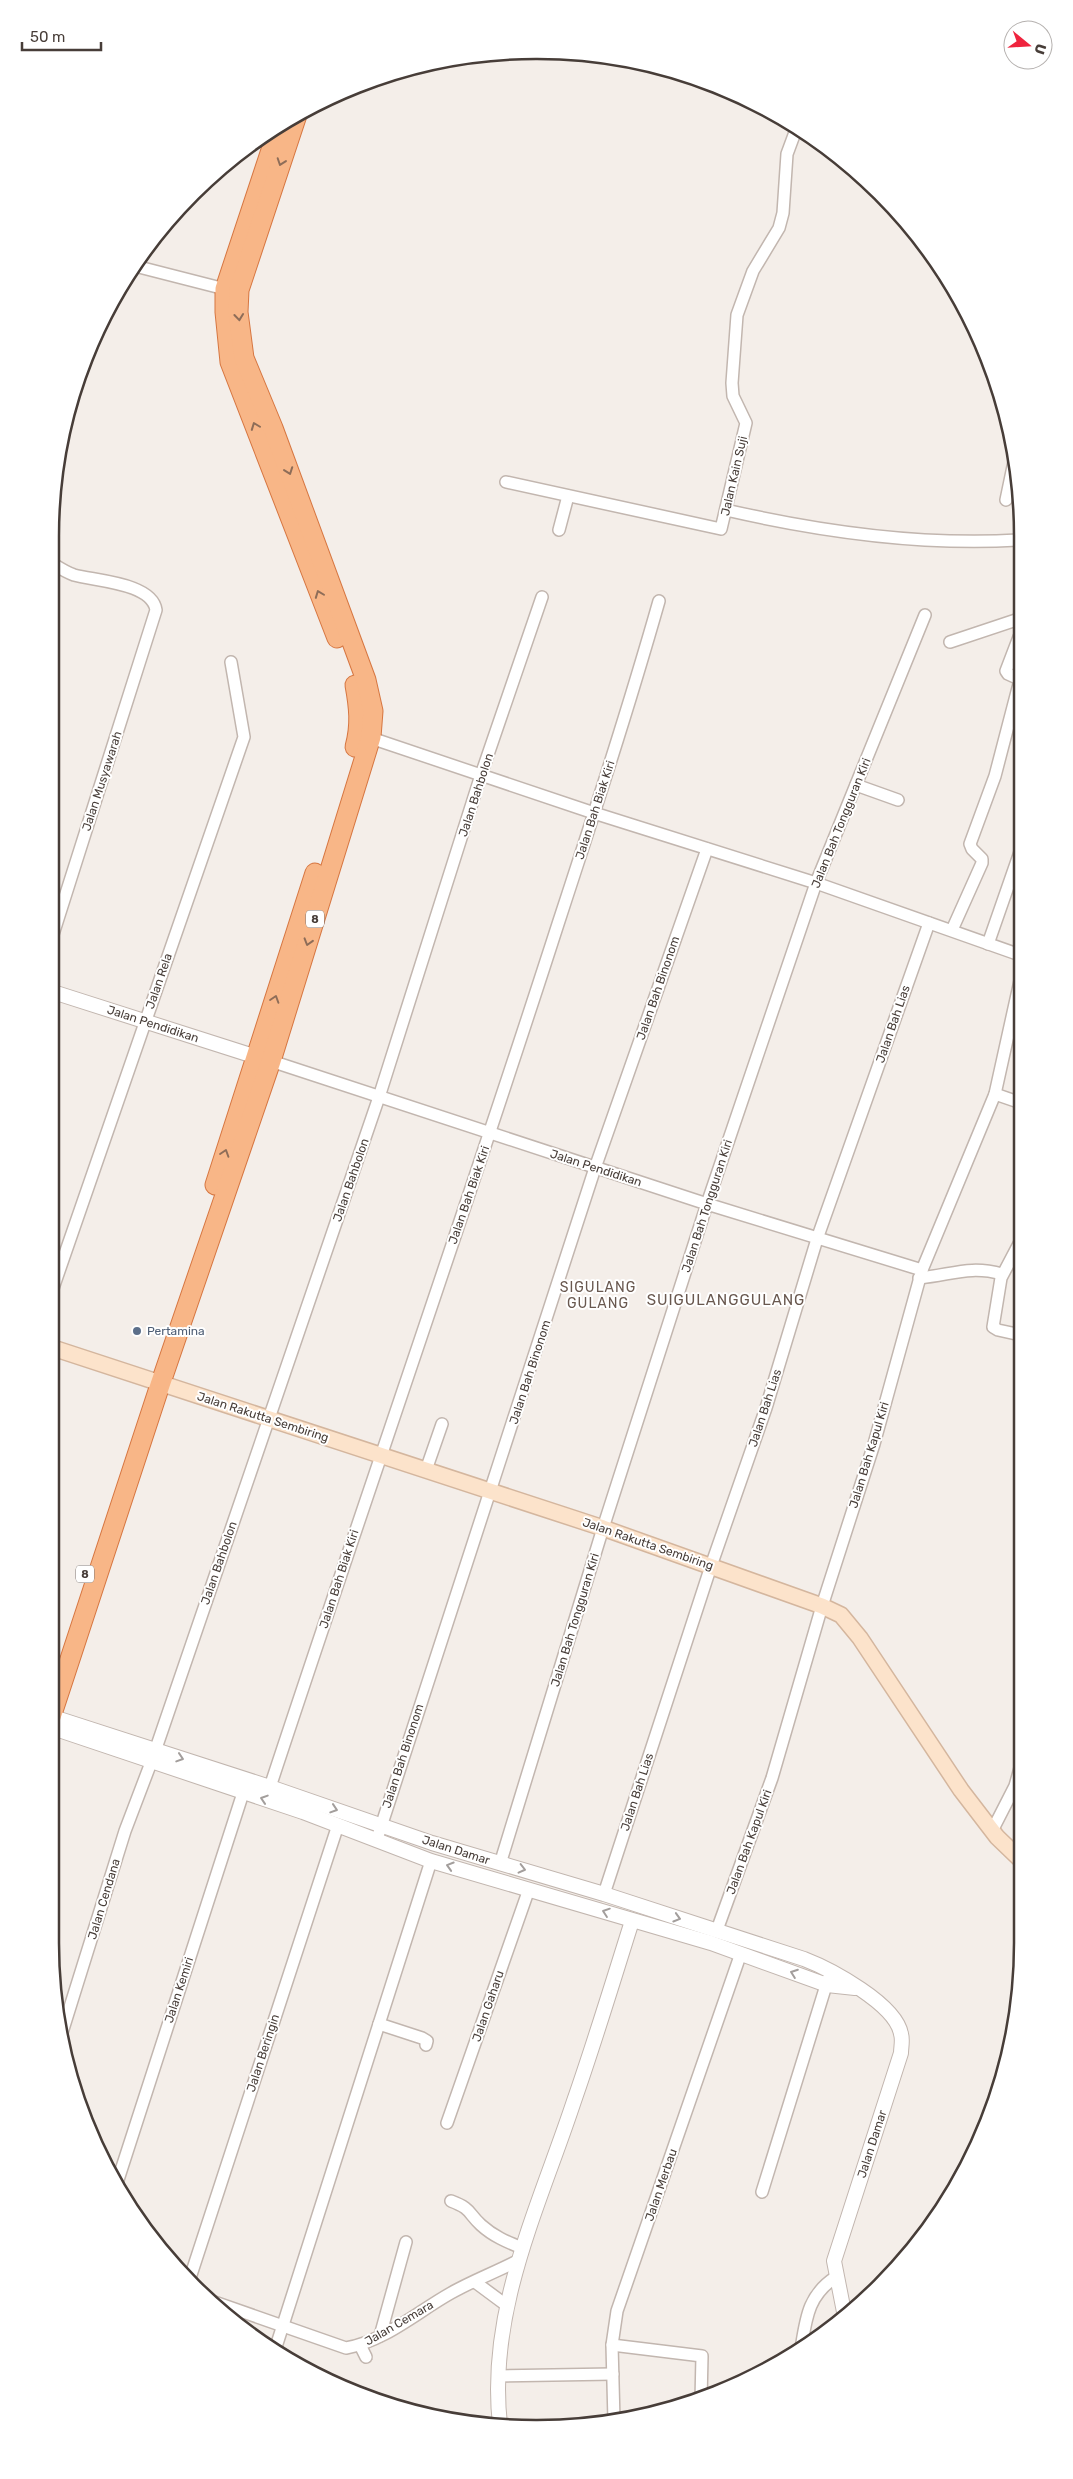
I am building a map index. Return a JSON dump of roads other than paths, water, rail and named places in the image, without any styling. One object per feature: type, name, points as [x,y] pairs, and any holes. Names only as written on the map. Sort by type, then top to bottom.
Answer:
[{"type":"highway","name":"8","points":[[59,1656],[264,1059],[373,711],[366,680],[278,443],[244,358],[238,312],[239,290],[293,126]]},
{"type":"highway","name":"8","points":[[276,136],[225,289],[224,312],[230,362],[354,684],[365,736]]},
{"type":"highway","name":"8","points":[[59,1691],[154,1383]]},
{"type":"main road","name":"Jalan Rakutta Sembiring","points":[[59,1350],[154,1383],[269,1418],[603,1528],[822,1606],[841,1615],[860,1638],[961,1790],[992,1831],[1014,1853]]},
{"type":"street","name":"Jalan Kain Suji","points":[[506,482],[719,530],[722,528],[746,423],[733,396],[732,383],[737,315],[753,271],[779,228],[783,213],[787,154],[795,135]]},
{"type":"street","points":[[141,268],[225,289]]},
{"type":"street","points":[[1006,500],[1010,479]]},
{"type":"street","points":[[559,530],[568,496]]},
{"type":"street","points":[[726,510],[805,527],[938,542],[966,543],[1014,540]]},
{"type":"street","name":"Jalan Musyawarah","points":[[59,567],[75,575],[134,589],[155,604],[154,619],[59,916]]},
{"type":"street","name":"Jalan Bahbolon","points":[[154,1755],[379,1097],[481,775],[542,597]]},
{"type":"street","name":"Jalan Bah Biak Kiri","points":[[270,1787],[380,1455],[490,1134],[628,713],[659,601]]},
{"type":"street","name":"Jalan Bah Tongguran Kiri","points":[[500,1864],[603,1528],[707,1204],[816,884],[925,614]]},
{"type":"street","points":[[950,642],[1014,621]]},
{"type":"street","points":[[1014,650],[1006,671],[1014,676]]},
{"type":"street","name":"Jalan Rela","points":[[59,1271],[244,737],[231,662]]},
{"type":"street","points":[[952,930],[982,863],[982,859],[972,849],[970,844],[995,776],[1014,703]]},
{"type":"street","points":[[365,736],[594,813],[816,884],[1014,953]]},
{"type":"street","points":[[856,784],[898,800]]},
{"type":"street","name":"Jalan Bah Binonom","points":[[377,1839],[380,1824],[491,1492],[595,1168],[707,849]]},
{"type":"street","points":[[988,944],[1014,869]]},
{"type":"street","name":"Jalan Bah Lias","points":[[604,1894],[711,1566],[766,1408],[817,1239],[929,922]]},
{"type":"street","name":"Jalan Pendidikan","points":[[59,993],[921,1274]]},
{"type":"street","name":"Jalan Bah Kapul Kiri","points":[[717,1930],[772,1778],[822,1606],[874,1444],[921,1274],[995,1094],[1014,1008]]},
{"type":"street","points":[[995,1094],[1014,1100]]},
{"type":"street","points":[[1014,1253],[1002,1274],[994,1327],[998,1330],[1014,1333]]},
{"type":"street","points":[[921,1274],[943,1275],[963,1270],[986,1270],[1002,1274]]},
{"type":"street","points":[[426,1470],[442,1424]]},
{"type":"street","name":"Jalan Damar","points":[[59,1723],[154,1755],[270,1787],[338,1825],[431,1861],[741,1953],[826,1985],[858,1988]]},
{"type":"street","name":"Jalan Damar","points":[[154,1755],[243,1793],[380,1824],[500,1864],[604,1894],[717,1930],[831,1970],[885,2008],[902,2033],[901,2054],[834,2261],[843,2309]]},
{"type":"street","name":"Jalan Cendana","points":[[66,2021],[125,1831],[154,1755]]},
{"type":"street","points":[[992,1831],[1014,1788]]},
{"type":"street","name":"Jalan Kemiri","points":[[120,2175],[243,1793]]},
{"type":"street","name":"Jalan Beringin","points":[[191,2272],[338,1825]]},
{"type":"street","points":[[277,2343],[431,1861]]},
{"type":"street","name":"Jalan Gaharu","points":[[447,2123],[528,1889]]},
{"type":"street","points":[[499,2418],[499,2376],[506,2305],[520,2255],[574,2101],[632,1921]]},
{"type":"street","name":"Jalan Merbau","points":[[614,2414],[612,2345],[617,2311],[741,1953]]},
{"type":"street","points":[[762,2192],[831,1970]]},
{"type":"street","points":[[379,2024],[422,2038],[427,2041],[426,2045]]},
{"type":"street","points":[[451,2201],[466,2208],[478,2222],[520,2255]]},
{"type":"street","points":[[380,2336],[406,2242]]},
{"type":"street","name":"Jalan Cemara","points":[[225,2305],[346,2348],[360,2345],[380,2336],[453,2292],[475,2282],[520,2255]]},
{"type":"street","points":[[802,2340],[805,2320],[816,2292],[836,2277]]},
{"type":"street","points":[[475,2282],[506,2305]]},
{"type":"street","points":[[360,2345],[366,2357]]},
{"type":"street","points":[[612,2345],[702,2356],[701,2391]]},
{"type":"street","points":[[499,2376],[613,2374]]},
{"type":"place","name":"Pertamina","points":[[137,1331]]},
{"type":"district","name":"SIGULANG GULANG","points":[[598,1295]]},
{"type":"district","name":"SUIGULANGGULANG","points":[[726,1300]]}]
